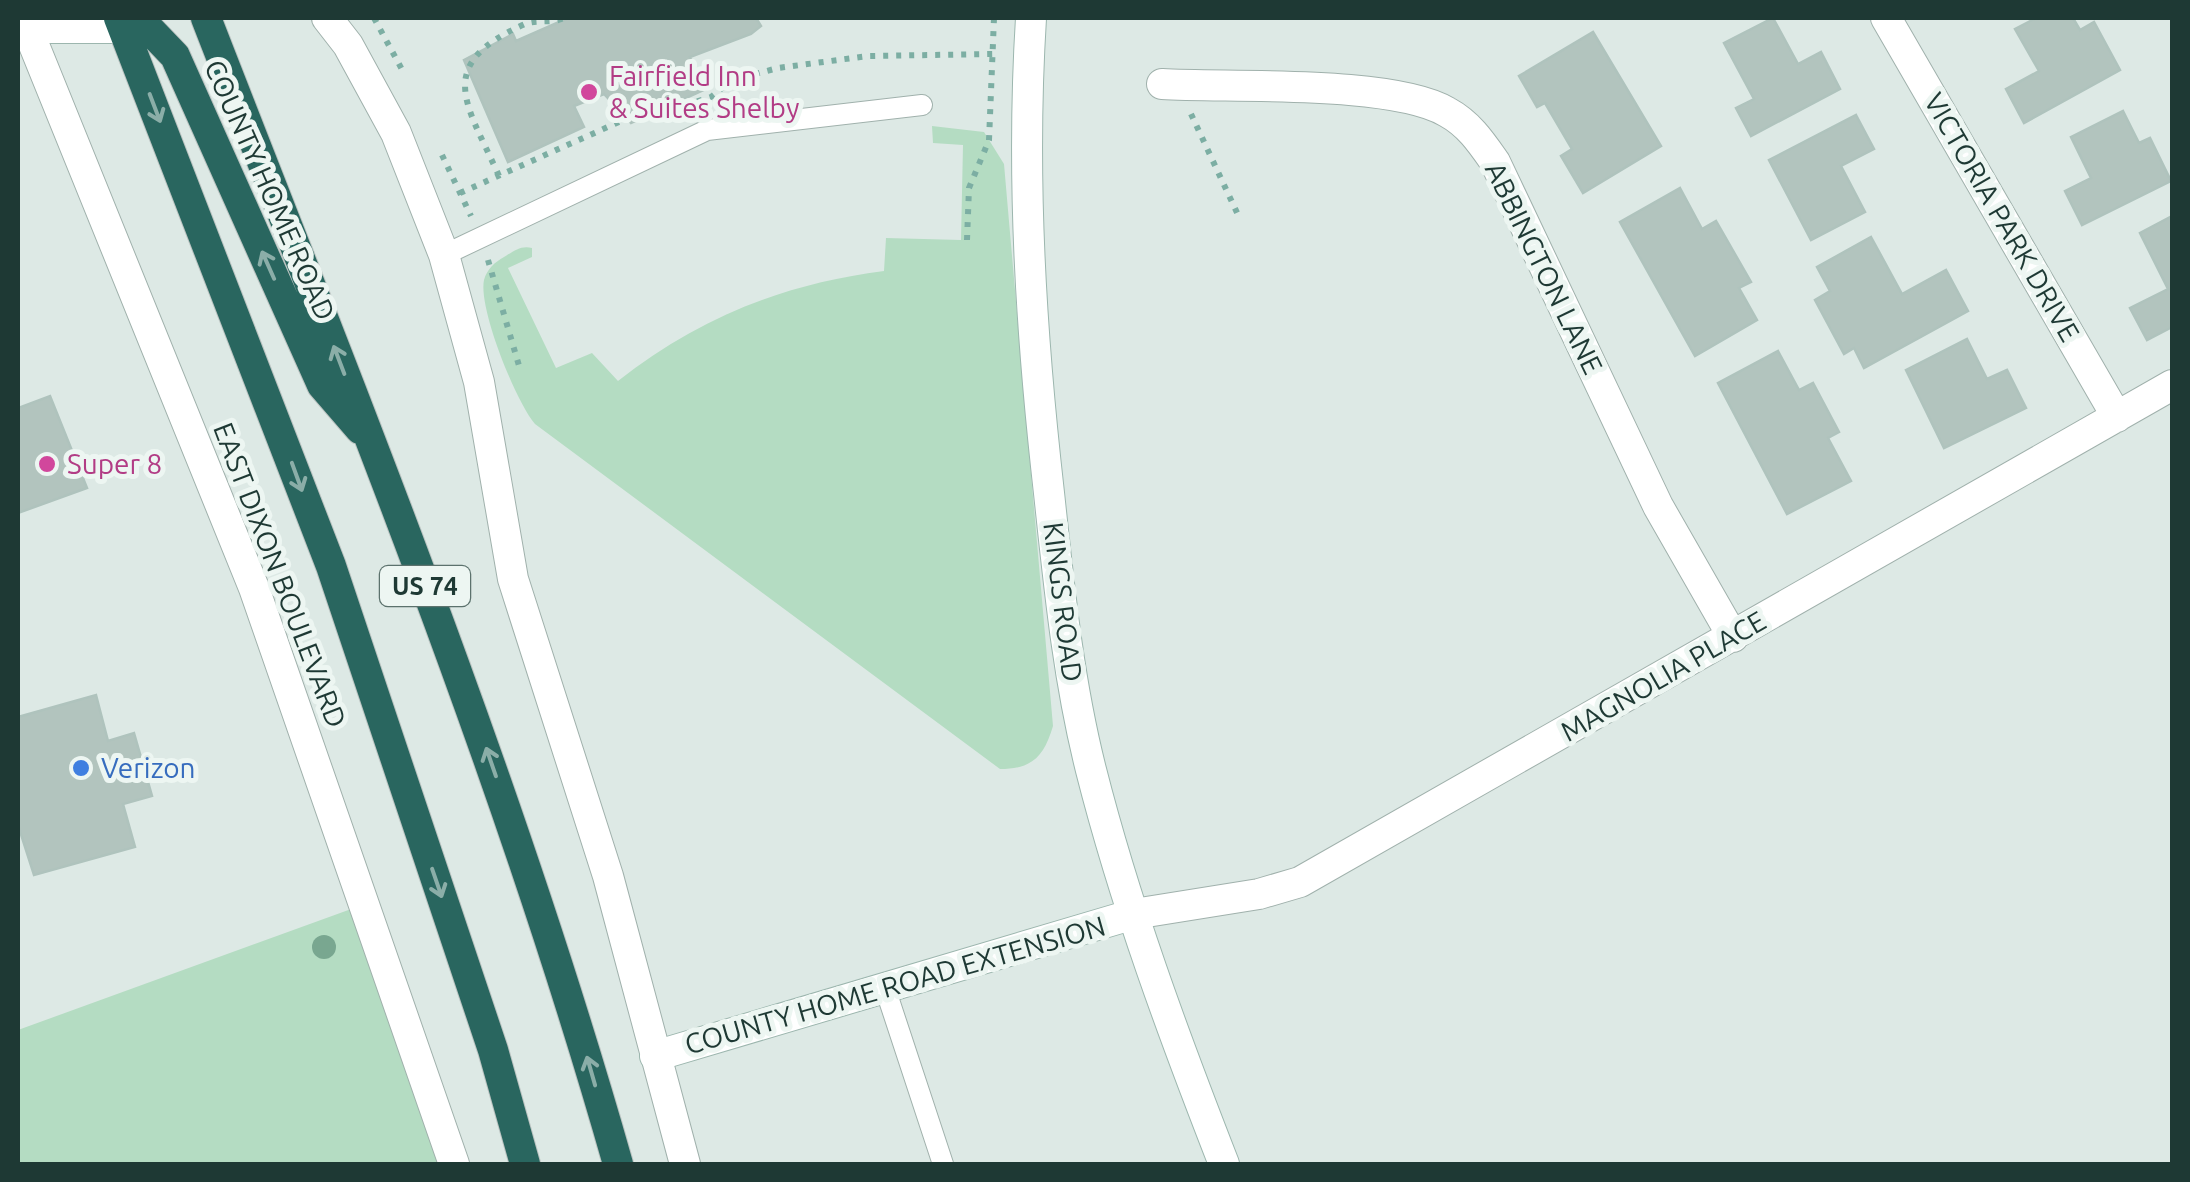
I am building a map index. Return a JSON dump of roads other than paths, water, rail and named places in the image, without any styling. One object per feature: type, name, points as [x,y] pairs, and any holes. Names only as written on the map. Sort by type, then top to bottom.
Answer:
[{"type":"highway","name":"US 74","points":[[206,18],[490,757],[569,992],[618,1164]]},
{"type":"highway","name":"COUNTY HOME ROAD","points":[[121,23],[151,31],[175,56],[322,385],[369,438]]},
{"type":"highway","name":"EAST DIXON BOULEVARD","points":[[121,23],[331,566],[494,1050],[525,1164]]},
{"type":"street","points":[[327,18],[348,45],[396,133],[444,255],[479,382],[520,608],[608,876],[685,1164]]},
{"type":"street","name":"KINGS ROAD","points":[[1031,18],[1025,109],[1036,376],[1073,687],[1091,771],[1134,914],[1224,1164]]},
{"type":"street","name":"VICTORIA PARK DRIVE","points":[[1886,18],[2117,417]]},
{"type":"street","name":"COUNTY HOME ROAD","points":[[23,26],[121,23]]},
{"type":"street","name":"EAST DIXON BOULEVARD","points":[[23,26],[254,588],[454,1164]]},
{"type":"street","name":"ABBINGTON LANE","points":[[1170,84],[1379,93],[1444,110],[1471,128],[1495,162],[1658,506],[1733,636]]},
{"type":"street","name":"MAGNOLIA PLACE","points":[[1134,914],[1300,882],[2172,385]]},
{"type":"street","name":"COUNTY HOME ROAD EXTENSION","points":[[656,1056],[1134,914]]},
{"type":"lane","points":[[444,255],[707,130],[922,105]]},
{"type":"lane","points":[[885,988],[943,1164]]},
{"type":"place","name":"Fairfield Inn & Suites Shelby","points":[[589,92]]},
{"type":"place","name":"Super 8","points":[[47,464]]},
{"type":"place","name":"Verizon","points":[[81,768]]}]
